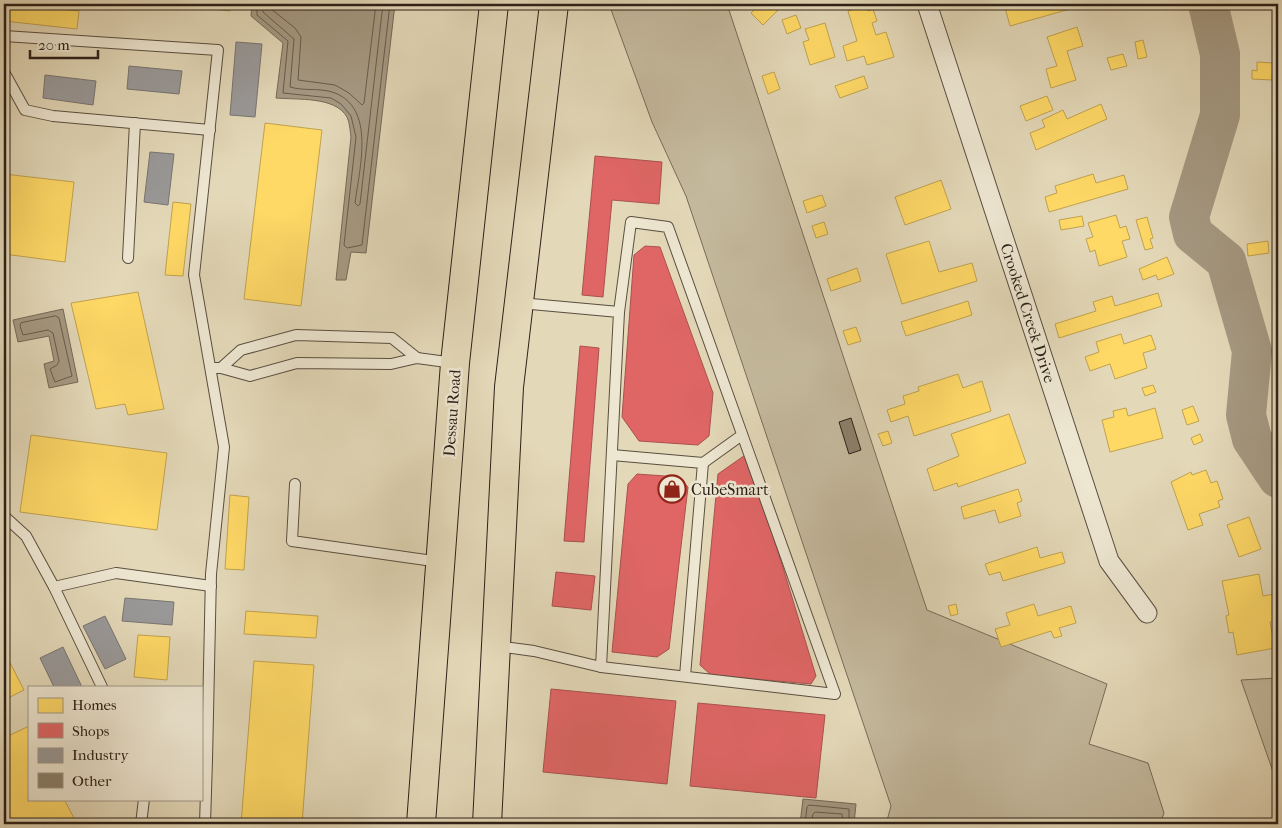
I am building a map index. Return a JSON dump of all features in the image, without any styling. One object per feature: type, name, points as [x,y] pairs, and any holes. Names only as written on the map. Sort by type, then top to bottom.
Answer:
[{"type":"main road","name":"Dessau Road","points":[[421,824],[455,364],[494,4]]},
{"type":"main road","points":[[487,824],[509,386],[554,4]]},
{"type":"street","name":"Crooked Creek Drive","points":[[927,4],[1109,561],[1147,613]]},
{"type":"lane","points":[[4,36],[218,50],[194,275],[216,368],[224,447],[211,586],[204,761],[205,824]]},
{"type":"lane","points":[[4,72],[25,110],[53,116],[210,130]]},
{"type":"lane","points":[[128,258],[135,123]]},
{"type":"lane","points":[[496,646],[534,651],[601,666],[835,694],[668,227],[631,222],[619,312],[601,666]]},
{"type":"lane","points":[[519,303],[619,312]]},
{"type":"lane","points":[[216,368],[241,350],[296,335],[392,338],[417,358]]},
{"type":"lane","points":[[216,368],[250,376],[297,363],[391,364],[417,358],[455,364]]},
{"type":"lane","points":[[612,454],[703,462],[742,435]]},
{"type":"lane","points":[[685,676],[703,462]]},
{"type":"lane","points":[[295,484],[292,541],[441,562]]},
{"type":"lane","points":[[4,516],[26,536],[54,587],[102,686]]},
{"type":"lane","points":[[54,587],[116,573],[211,586]]},
{"type":"lane","points":[[141,824],[144,800]]},
{"type":"shaded area","points":[[609,4],[727,4],[927,610],[1107,684],[1089,744],[1148,763],[1164,813],[1160,824],[886,824],[891,806],[686,196],[652,122]]},
{"type":"shaded area","points":[[1278,678],[1278,786],[1241,680]]},
{"type":"water","points":[[252,4],[395,4],[366,253],[351,252],[346,280],[336,280],[351,137],[348,119],[341,110],[325,102],[276,98],[283,43],[251,16]]},
{"type":"water","points":[[63,309],[78,382],[49,388],[44,364],[54,361],[49,336],[18,342],[13,320]]},
{"type":"water","points":[[803,799],[856,804],[854,824],[800,824]]},
{"type":"building: Homes","points":[[5,4],[79,11],[77,29],[4,21]]},
{"type":"building: Homes","points":[[167,4],[231,4],[230,11]]},
{"type":"building: Homes","points":[[761,4],[774,4],[779,9],[763,25],[751,13]]},
{"type":"building: Homes","points":[[1004,4],[1069,4],[1070,9],[1010,26]]},
{"type":"building: Homes","points":[[866,5],[868,11],[873,9],[877,21],[872,23],[876,35],[886,32],[894,57],[867,65],[864,56],[847,61],[843,46],[857,41],[848,11]]},
{"type":"building: Homes","points":[[796,15],[801,28],[787,34],[782,20]]},
{"type":"building: Homes","points":[[825,23],[835,57],[810,65],[803,42],[809,40],[805,29]]},
{"type":"building: Homes","points":[[1077,27],[1083,46],[1067,51],[1076,80],[1051,88],[1046,69],[1057,66],[1047,37]]},
{"type":"building: Homes","points":[[1143,40],[1147,57],[1138,59],[1135,42]]},
{"type":"building: Homes","points":[[1123,54],[1127,66],[1111,70],[1107,58]]},
{"type":"building: Homes","points":[[1257,62],[1273,63],[1272,80],[1252,79],[1252,70],[1257,71]]},
{"type":"building: Homes","points":[[774,72],[780,89],[768,94],[762,76]]},
{"type":"building: Homes","points":[[864,76],[868,88],[840,98],[835,86]]},
{"type":"building: Homes","points":[[1047,96],[1053,110],[1026,121],[1020,106]]},
{"type":"building: Homes","points":[[1101,104],[1107,119],[1036,150],[1030,133],[1045,127],[1042,120],[1063,110],[1067,119]]},
{"type":"building: Homes","points":[[265,123],[322,130],[301,306],[244,299]]},
{"type":"building: Homes","points":[[4,174],[74,182],[65,262],[4,254]]},
{"type":"building: Homes","points":[[1093,174],[1096,183],[1124,175],[1128,189],[1049,212],[1045,197],[1057,193],[1055,186]]},
{"type":"building: Homes","points":[[941,180],[951,209],[905,225],[895,197]]},
{"type":"building: Homes","points":[[822,195],[826,206],[807,213],[803,201]]},
{"type":"building: Homes","points":[[173,202],[191,204],[183,276],[165,275]]},
{"type":"building: Homes","points":[[1116,215],[1120,228],[1126,226],[1130,239],[1122,241],[1127,257],[1099,266],[1095,250],[1090,252],[1086,239],[1093,237],[1088,223]]},
{"type":"building: Homes","points":[[1082,216],[1084,226],[1061,230],[1059,220]]},
{"type":"building: Homes","points":[[1147,217],[1153,238],[1150,239],[1153,248],[1145,250],[1136,220]]},
{"type":"building: Homes","points":[[824,222],[828,234],[816,238],[812,226]]},
{"type":"building: Homes","points":[[929,241],[939,272],[972,263],[977,281],[902,304],[886,254]]},
{"type":"building: Homes","points":[[1268,241],[1269,253],[1248,256],[1247,244]]},
{"type":"building: Homes","points":[[1167,257],[1174,274],[1158,280],[1156,275],[1143,280],[1139,269]]},
{"type":"building: Homes","points":[[857,268],[861,281],[831,291],[827,279]]},
{"type":"building: Homes","points":[[138,292],[164,409],[128,415],[125,404],[96,409],[71,303]]},
{"type":"building: Homes","points":[[1158,293],[1162,306],[1059,338],[1055,324],[1096,311],[1093,302],[1112,296],[1115,306]]},
{"type":"building: Homes","points":[[968,301],[972,315],[906,336],[901,322]]},
{"type":"building: Homes","points":[[856,327],[861,341],[848,345],[843,331]]},
{"type":"building: Homes","points":[[1121,334],[1124,344],[1151,335],[1156,349],[1143,353],[1147,368],[1115,379],[1110,364],[1090,371],[1085,357],[1099,352],[1096,342]]},
{"type":"building: Homes","points":[[958,374],[963,388],[982,381],[991,411],[914,436],[908,416],[891,422],[887,410],[905,404],[903,396],[919,391],[918,387]]},
{"type":"building: Homes","points":[[1153,385],[1156,392],[1145,396],[1142,388]]},
{"type":"building: Homes","points":[[1193,406],[1199,421],[1187,425],[1182,410]]},
{"type":"building: Homes","points":[[1126,408],[1128,416],[1155,408],[1163,438],[1110,452],[1102,420],[1114,417],[1113,411]]},
{"type":"building: Homes","points":[[1009,414],[1026,463],[958,487],[957,483],[934,491],[927,469],[959,456],[951,434]]},
{"type":"building: Homes","points":[[888,431],[892,443],[883,446],[878,434]]},
{"type":"building: Homes","points":[[1200,434],[1203,441],[1194,445],[1191,438]]},
{"type":"building: Homes","points":[[31,435],[167,453],[157,530],[20,512]]},
{"type":"building: Homes","points":[[1206,470],[1211,483],[1217,481],[1223,499],[1218,501],[1220,507],[1199,514],[1203,525],[1188,530],[1171,482],[1191,472],[1192,475]]},
{"type":"building: Homes","points":[[1018,489],[1022,501],[1017,503],[1021,516],[999,523],[995,510],[964,519],[961,507]]},
{"type":"building: Homes","points":[[230,495],[249,497],[244,570],[225,569]]},
{"type":"building: Homes","points":[[1249,517],[1261,549],[1239,557],[1227,525]]},
{"type":"building: Homes","points":[[1037,547],[1040,558],[1062,552],[1065,563],[1003,581],[1000,572],[989,575],[985,564]]},
{"type":"building: Homes","points":[[1259,574],[1263,596],[1275,594],[1278,621],[1270,622],[1275,648],[1237,655],[1233,632],[1229,633],[1226,616],[1229,615],[1222,581]]},
{"type":"building: Homes","points":[[956,604],[958,614],[951,616],[948,606]]},
{"type":"building: Homes","points":[[1034,604],[1038,616],[1071,606],[1076,623],[1059,628],[1062,636],[1054,638],[1051,631],[1001,647],[995,629],[1010,625],[1006,613]]},
{"type":"building: Homes","points":[[246,611],[318,616],[316,638],[244,634]]},
{"type":"building: Homes","points":[[138,635],[170,637],[167,680],[134,677]]},
{"type":"building: Homes","points":[[4,651],[24,690],[4,700]]},
{"type":"building: Homes","points":[[254,661],[314,665],[302,824],[241,824]]},
{"type":"building: Homes","points":[[28,726],[28,800],[65,800],[77,824],[7,824],[4,818],[4,738]]},
{"type":"building: Shops","points":[[595,156],[662,162],[659,204],[612,200],[603,297],[582,295]]},
{"type":"building: Shops","points":[[645,246],[660,247],[713,393],[709,436],[698,445],[639,441],[622,417],[634,255]]},
{"type":"building: Shops","points":[[580,346],[599,348],[584,542],[564,541]]},
{"type":"building: Shops","points":[[748,453],[816,676],[811,684],[711,675],[700,665],[718,474]]},
{"type":"building: Shops","points":[[637,474],[679,477],[688,487],[669,649],[657,657],[612,652],[628,484]]},
{"type":"building: Shops","points":[[556,572],[595,576],[591,610],[552,606]]},
{"type":"building: Shops","points":[[551,689],[676,701],[667,784],[543,772]]},
{"type":"building: Shops","points":[[698,703],[825,715],[816,798],[690,786]]},
{"type":"building: Industry","points":[[236,42],[262,44],[255,117],[230,115]]},
{"type":"building: Industry","points":[[129,66],[182,71],[179,94],[127,89]]},
{"type":"building: Industry","points":[[45,75],[96,81],[93,105],[43,98]]},
{"type":"building: Industry","points":[[150,152],[174,154],[168,205],[144,202]]},
{"type":"building: Industry","points":[[125,598],[174,602],[172,625],[122,621]]},
{"type":"building: Industry","points":[[105,616],[126,659],[105,669],[83,626]]},
{"type":"building: Industry","points":[[63,647],[82,686],[54,686],[40,658]]},
{"type":"building: Other","points":[[851,418],[861,450],[849,454],[839,422]]},
{"type":"waterway","points":[[1208,4],[1220,54],[1220,115],[1189,217],[1193,234],[1226,261],[1252,351],[1246,415],[1252,439],[1278,478]]},
{"type":"place","name":"CubeSmart","points":[[672,489]]}]
